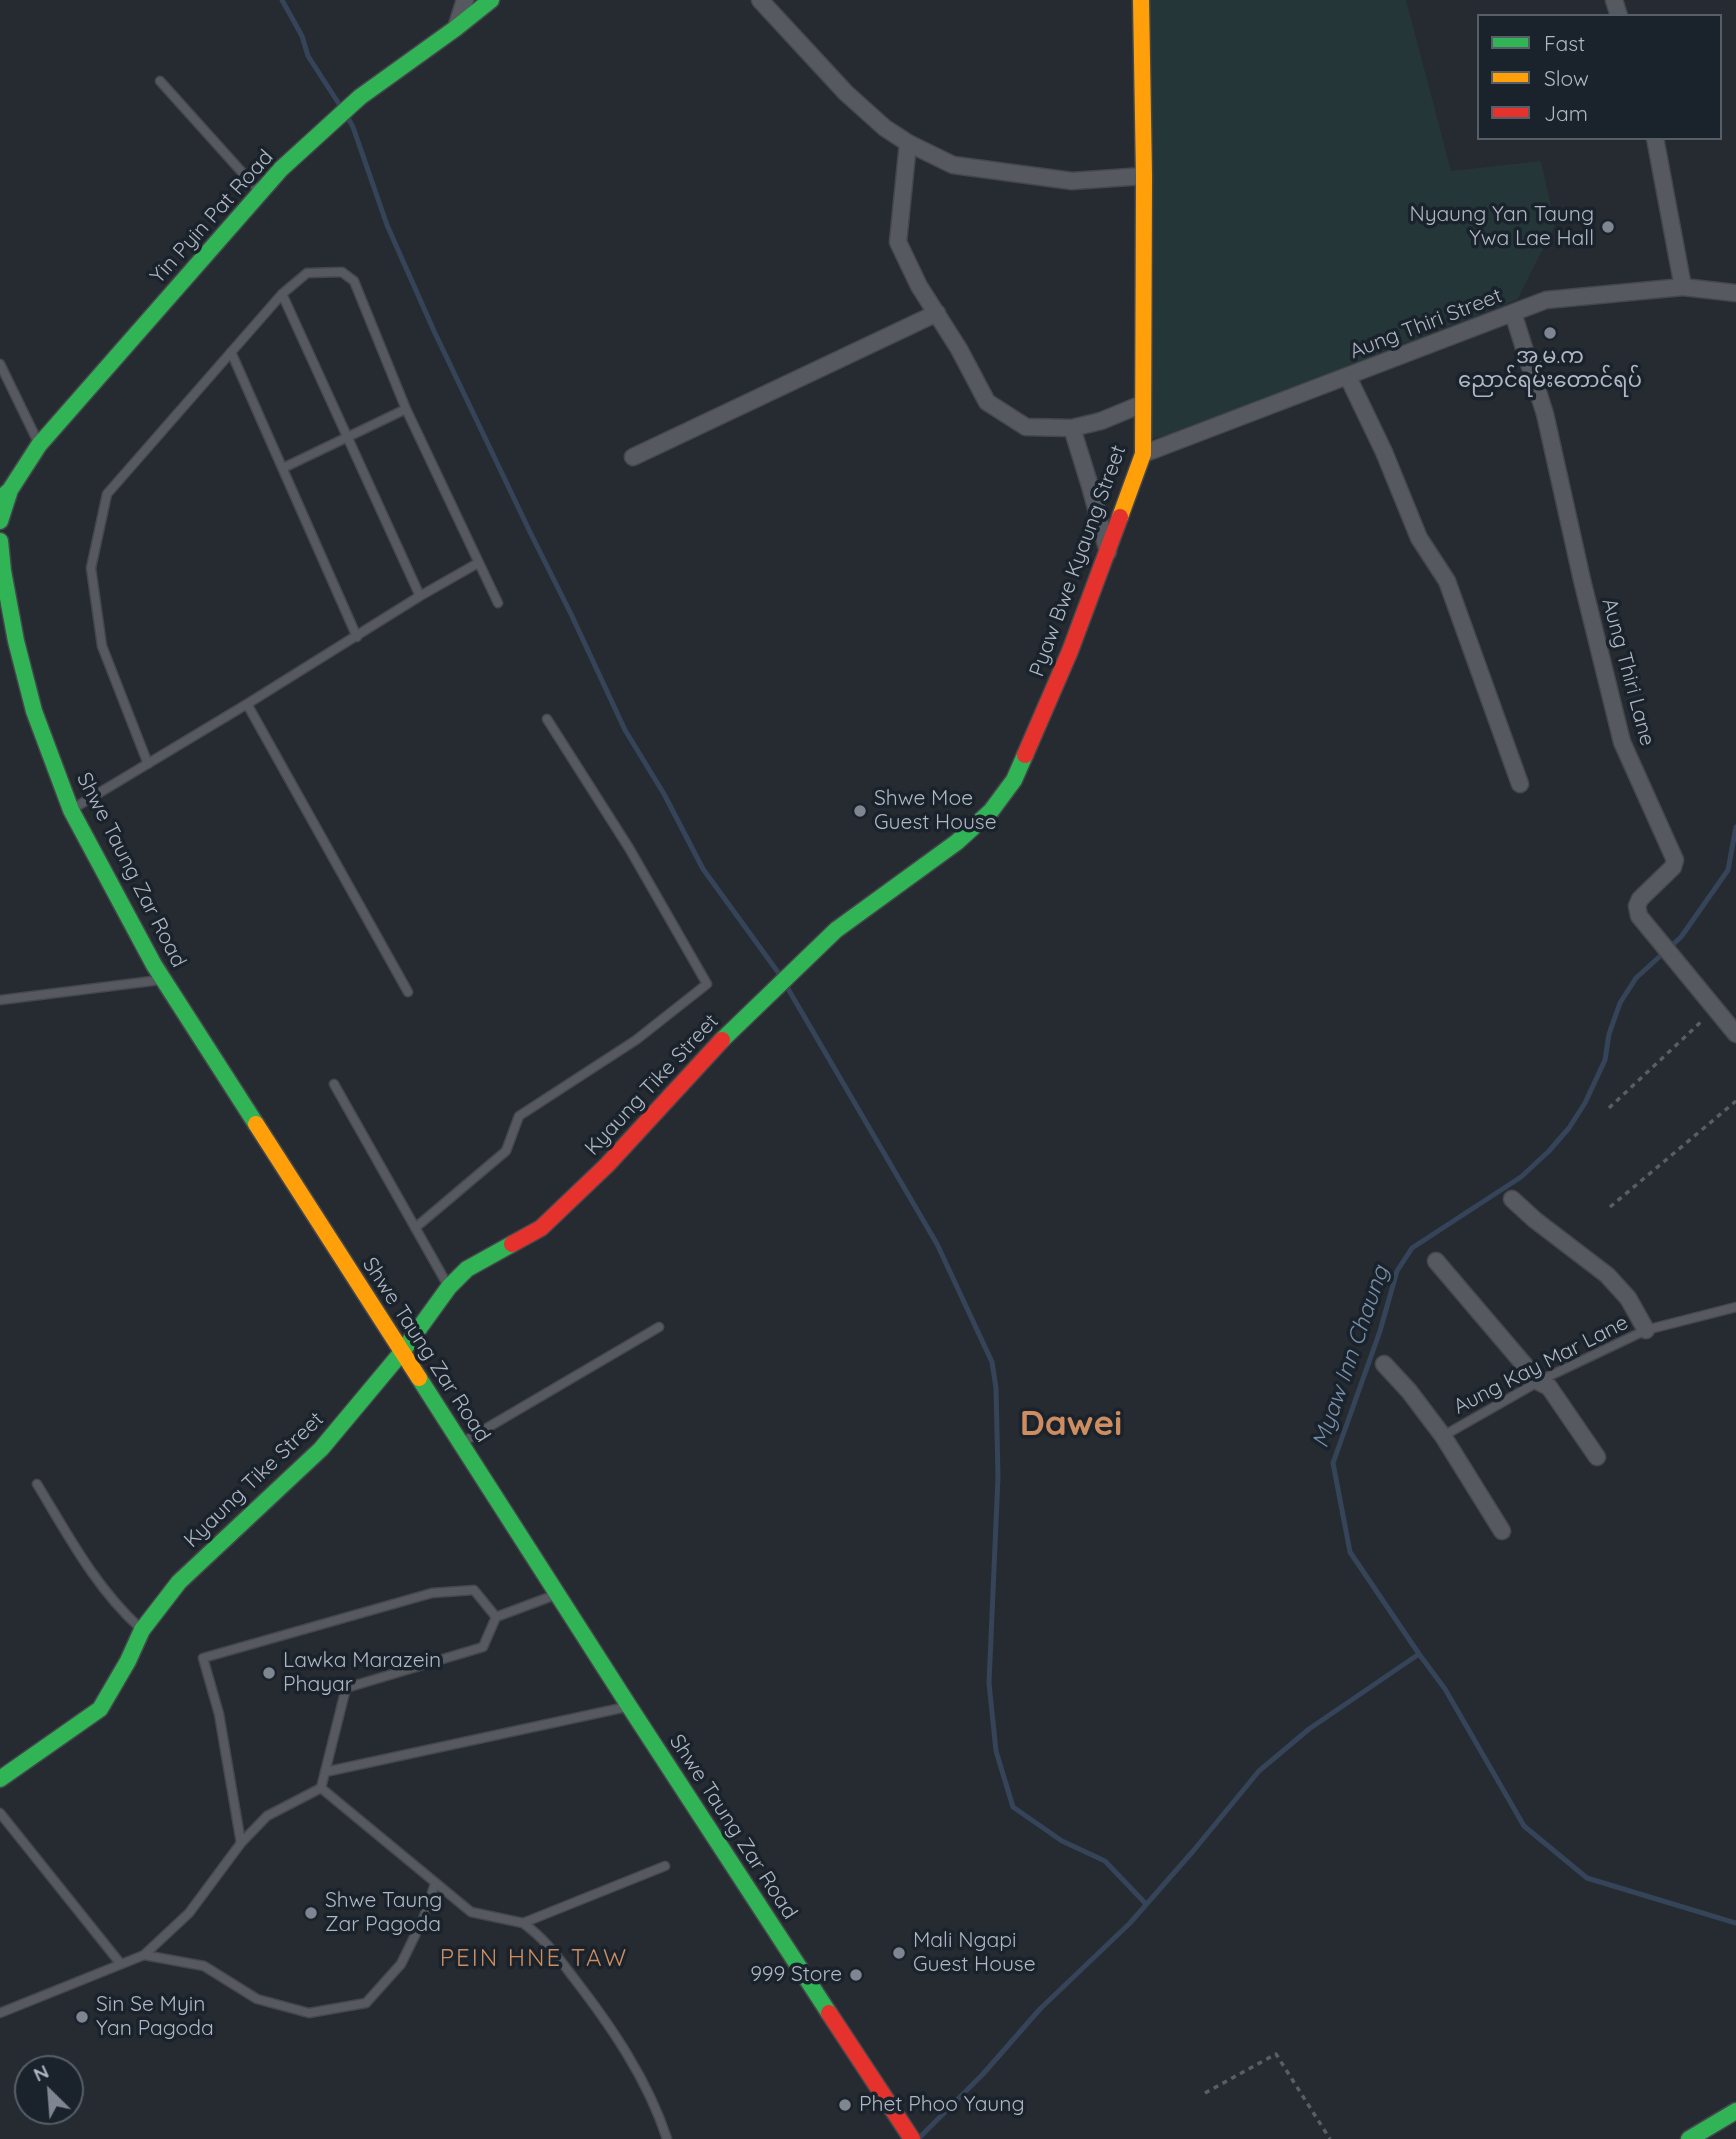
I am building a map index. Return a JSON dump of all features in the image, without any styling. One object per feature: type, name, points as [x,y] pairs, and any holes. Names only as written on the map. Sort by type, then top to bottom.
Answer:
[{"type":"street","points":[[456,29],[465,0]]},
{"type":"street","name":"Yin Pyin Pat Road","points":[[5,495],[39,444],[281,169],[360,97],[456,29],[491,0]]},
{"type":"street","points":[[760,0],[846,93],[886,128],[908,143],[953,165],[1072,181],[1144,176]]},
{"type":"street","name":"Pyaw Bwe Kyaung Street","points":[[783,980],[836,930],[957,842],[999,801],[1014,780],[1070,651],[1108,552],[1143,454],[1144,176],[1141,0]]},
{"type":"street","points":[[1655,140],[1683,287]]},
{"type":"street","points":[[908,143],[898,242],[919,286],[959,349],[987,402],[1026,426],[1072,428],[1101,421],[1142,404]]},
{"type":"street","name":"Aung Thiri Street","points":[[1143,454],[1546,300],[1683,287],[1736,293]]},
{"type":"street","points":[[633,457],[937,313]]},
{"type":"street","name":"Aung Thiri Lane","points":[[1513,313],[1545,414],[1622,742],[1675,860],[1673,867],[1640,899],[1637,906],[1639,916],[1736,1034]]},
{"type":"street","points":[[1348,377],[1384,452],[1419,538],[1447,581],[1520,784]]},
{"type":"street","points":[[1072,428],[1108,552]]},
{"type":"street","points":[[0,521],[5,495]]},
{"type":"street","name":"Shwe Taung Zar Road","points":[[0,541],[3,572],[34,711],[71,810],[163,979],[629,1706],[912,2139]]},
{"type":"street","name":"Kyaung Tike Street","points":[[0,1779],[100,1709],[128,1661],[142,1630],[179,1582],[321,1449],[402,1352],[449,1287],[467,1269],[541,1228],[607,1165],[707,1055],[783,980]]},
{"type":"street","points":[[1512,1199],[1607,1275],[1628,1298],[1646,1330]]},
{"type":"street","points":[[1436,1261],[1539,1382],[1549,1387],[1597,1457]]},
{"type":"street","points":[[1384,1364],[1409,1391],[1443,1436],[1502,1531]]},
{"type":"street","points":[[1689,2139],[1736,2111]]},
{"type":"lane","points":[[160,81],[260,192]]},
{"type":"lane","points":[[148,764],[103,646],[91,568],[107,494],[282,294],[307,272],[342,272],[354,281],[407,409],[498,603]]},
{"type":"lane","points":[[282,294],[420,596]]},
{"type":"lane","points":[[232,352],[357,636]]},
{"type":"lane","points":[[0,364],[39,444]]},
{"type":"lane","points":[[283,468],[407,409]]},
{"type":"lane","points":[[71,810],[478,563]]},
{"type":"lane","points":[[247,704],[408,992]]},
{"type":"lane","points":[[415,1228],[506,1151],[519,1116],[636,1040],[707,984],[628,848],[547,719]]},
{"type":"lane","points":[[0,1000],[163,979]]},
{"type":"lane","points":[[334,1084],[449,1287]]},
{"type":"lane","name":"Aung Kay Mar Lane","points":[[1443,1436],[1539,1382],[1646,1330],[1736,1307]]},
{"type":"lane","points":[[461,1443],[659,1327]]},
{"type":"lane","points":[[37,1484],[89,1570],[122,1612],[142,1630]]},
{"type":"lane","points":[[241,1843],[219,1714],[203,1658],[432,1592],[474,1590],[496,1617]]},
{"type":"lane","points":[[0,2013],[145,1955],[189,1913],[241,1843],[267,1816],[321,1788],[346,1688],[483,1647],[496,1617],[557,1594]]},
{"type":"lane","points":[[325,1772],[629,1706]]},
{"type":"lane","points":[[321,1788],[471,1912],[523,1923],[542,1936],[587,1995],[635,2066],[667,2139]]},
{"type":"lane","points":[[0,1814],[120,1964]]},
{"type":"lane","points":[[523,1923],[665,1866]]},
{"type":"lane","points":[[145,1955],[204,1966],[257,1999],[309,2013],[366,2003],[401,1964],[435,1884]]},
{"type":"path","points":[[1609,1108],[1714,1009]]},
{"type":"path","points":[[1610,1207],[1736,1101]]},
{"type":"path","points":[[1205,2093],[1276,2054],[1330,2139]]},
{"type":"shaded area","points":[[1147,0],[1406,0],[1451,171],[1541,161],[1555,225],[1517,300],[1175,433],[1151,439]]},
{"type":"waterway","points":[[282,0],[302,36],[308,56],[341,107]]},
{"type":"waterway","points":[[348,118],[387,225],[434,331],[625,730],[664,794],[703,869],[780,975]]},
{"type":"waterway","name":"Myaw Inn Chaung","points":[[1736,827],[1728,870],[1681,937],[1636,978],[1620,1003],[1609,1034],[1605,1060],[1585,1103],[1569,1128],[1521,1177],[1412,1248],[1397,1271],[1380,1331],[1333,1463],[1350,1552],[1445,1689],[1524,1826],[1587,1878],[1736,1923]]},
{"type":"waterway","points":[[787,987],[937,1244],[992,1362],[996,1388],[998,1477],[989,1683],[996,1751],[1013,1807],[1062,1841],[1105,1861],[1146,1904]]},
{"type":"waterway","points":[[918,2139],[983,2074],[1040,2009],[1130,1923],[1259,1771],[1309,1729],[1419,1654]]},
{"type":"traffic: fast","points":[[0,499],[10,490],[39,445],[281,169],[360,97],[491,0]]},
{"type":"traffic: fast","points":[[0,521],[10,490]]},
{"type":"traffic: fast","points":[[0,541],[16,641],[34,711],[71,810],[154,965],[256,1124]]},
{"type":"traffic: fast","points":[[722,1040],[836,930],[957,842],[991,811],[1014,780],[1025,755]]},
{"type":"traffic: fast","points":[[0,1779],[100,1709],[128,1661],[142,1630],[179,1582],[321,1449],[402,1352],[449,1287],[467,1269],[512,1244]]},
{"type":"traffic: fast","points":[[419,1378],[829,2013]]},
{"type":"traffic: fast","points":[[1689,2139],[1736,2111]]},
{"type":"traffic: slow","points":[[1120,517],[1143,454],[1144,176],[1141,0]]},
{"type":"traffic: slow","points":[[256,1124],[419,1378]]},
{"type":"traffic: jam","points":[[1025,755],[1070,651],[1120,517]]},
{"type":"traffic: jam","points":[[512,1244],[541,1228],[607,1165],[722,1040]]},
{"type":"traffic: jam","points":[[829,2013],[912,2139]]},
{"type":"place","name":"Nyaung Yan Taung Ywa Lae Hall","points":[[1608,227]]},
{"type":"place","name":"အ.မ.က ညောင်ရမ်းတောင်ရပ်","points":[[1550,333]]},
{"type":"place","name":"Shwe Moe Guest House","points":[[860,811]]},
{"type":"place","name":"Lawka Marazein Phayar","points":[[269,1673]]},
{"type":"place","name":"Shwe Taung Zar Pagoda","points":[[311,1913]]},
{"type":"place","name":"Mali Ngapi Guest House","points":[[899,1953]]},
{"type":"place","name":"999 Store","points":[[856,1975]]},
{"type":"place","name":"Sin Se Myin Yan Pagoda","points":[[82,2017]]},
{"type":"place","name":"Phet Phoo Yaung","points":[[845,2105]]},
{"type":"district","name":"Dawei","points":[[1071,1424]]},
{"type":"district","name":"PEIN HNE TAW","points":[[534,1959]]}]
